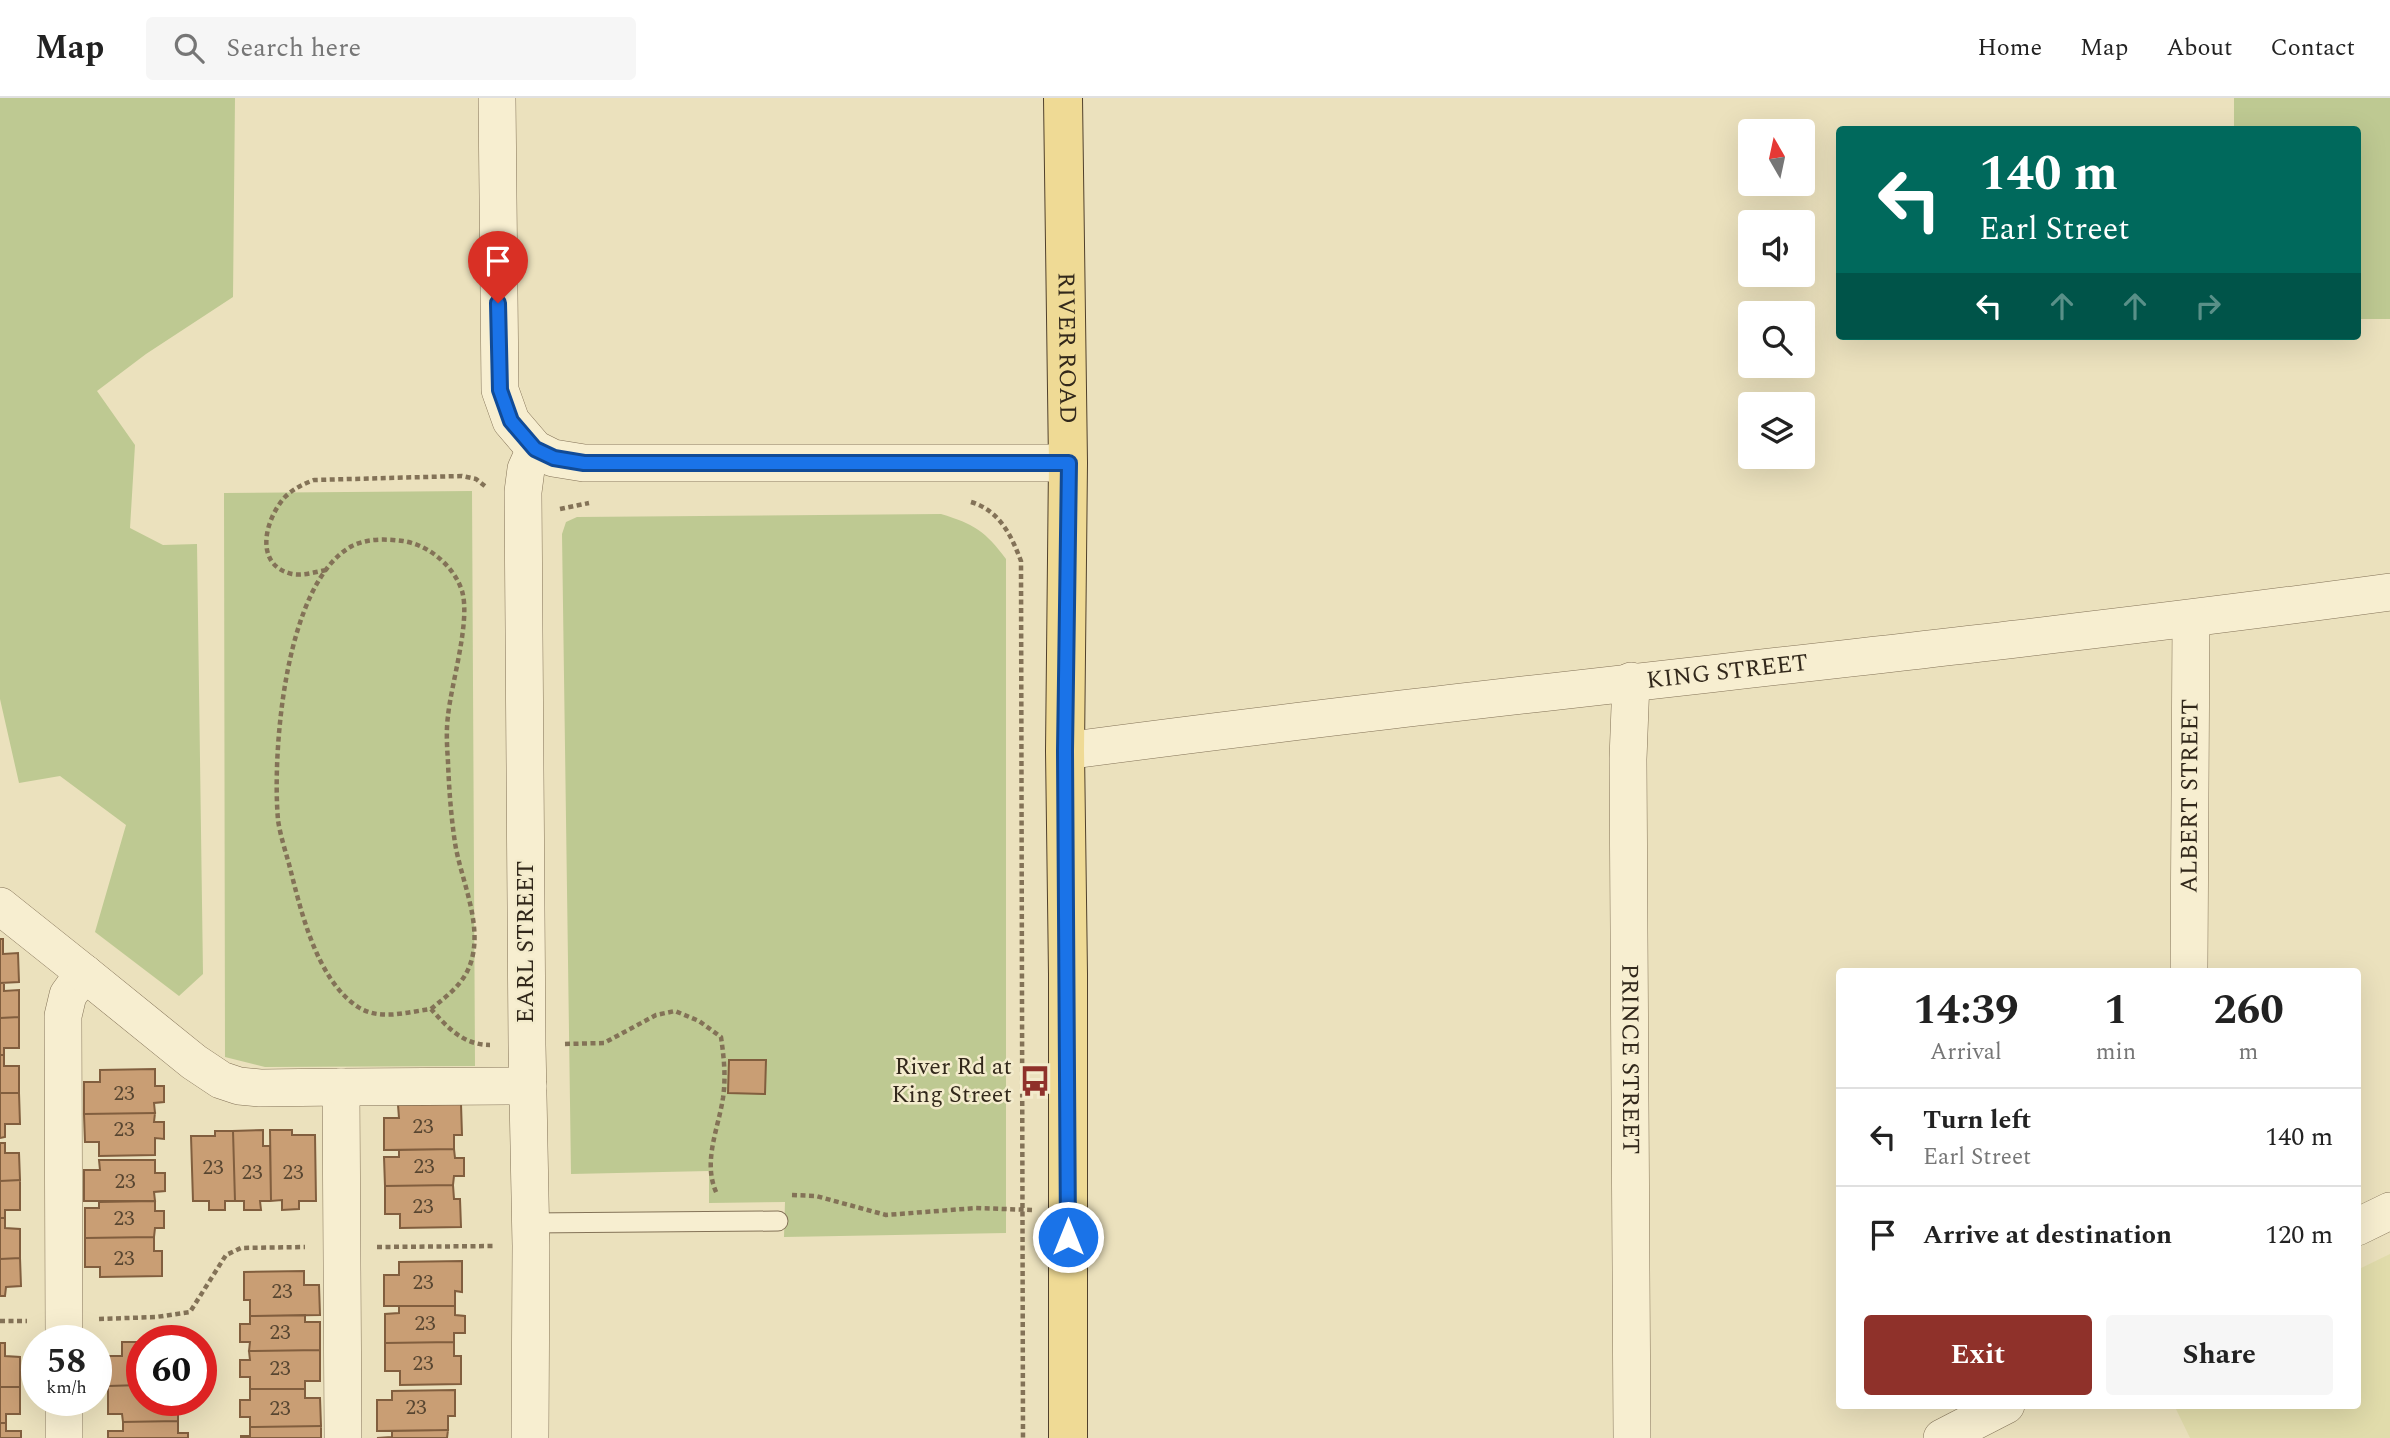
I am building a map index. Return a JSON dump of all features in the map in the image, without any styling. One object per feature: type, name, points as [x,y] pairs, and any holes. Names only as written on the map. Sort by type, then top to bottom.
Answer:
[{"type":"main road","name":"RIVER ROAD","points":[[1063,98],[1069,463],[1065,751],[1068,1438]]},
{"type":"street","points":[[496,98],[500,390],[511,421],[535,449],[554,458],[584,463],[1069,463]]},
{"type":"street","name":"EARL STREET","points":[[530,1438],[523,492],[526,469],[535,449]]},
{"type":"street","name":"KING STREET","points":[[1065,751],[1631,681],[2191,619],[2390,592]]},
{"type":"street","name":"ALBERT STREET","points":[[2189,968],[2191,619]]},
{"type":"street","name":"PRINCE STREET","points":[[1631,681],[1629,823],[1632,1438]]},
{"type":"street","points":[[0,906],[220,1080],[239,1086],[260,1088],[528,1086]]},
{"type":"street","points":[[64,1325],[63,1016],[68,995],[84,973]]},
{"type":"street","points":[[341,1087],[343,1438]]},
{"type":"street","points":[[2361,1225],[2390,1211]]},
{"type":"street","points":[[1942,1438],[1998,1409]]},
{"type":"street","points":[[64,1416],[64,1438]]},
{"type":"lane","points":[[530,1223],[778,1221]]},
{"type":"path","points":[[326,570],[292,574],[275,566],[267,552],[269,522],[285,498],[300,485],[314,480],[462,476],[476,479],[485,485],[491,494]]},
{"type":"path","points":[[960,499],[983,506],[1001,520],[1014,541],[1021,561],[1023,1438]]},
{"type":"path","points":[[550,512],[594,502]]},
{"type":"path","points":[[103,1325],[190,1312],[226,1255],[241,1248],[495,1246],[495,1233]]},
{"type":"path","points":[[0,1321],[26,1325]]},
{"type":"shaded area","points":[[2390,1254],[2390,1438],[2190,1438],[2176,1409],[2361,1409],[2361,1268]]},
{"type":"green space","points":[[0,98],[235,98],[233,297],[146,354],[97,391],[135,445],[130,528],[163,545],[197,544],[203,974],[179,996],[95,932],[126,825],[60,776],[19,783],[0,699]]},
{"type":"green space","points":[[2234,98],[2390,98],[2390,319],[2361,319],[2361,126],[2234,126]]},
{"type":"green space","points":[[472,491],[475,1066],[265,1067],[225,1057],[224,493]]},
{"type":"green space","points":[[941,514],[978,530],[1006,559],[1006,1233],[784,1237],[785,1202],[709,1203],[709,1171],[571,1174],[562,534],[566,522],[577,517]]},
{"type":"building","points":[[0,939],[3,939],[3,954],[18,953],[19,982],[0,983]]},
{"type":"building","points":[[0,983],[4,983],[4,991],[19,990],[19,1017],[0,1018]]},
{"type":"building","points":[[19,1017],[19,1048],[4,1048],[4,1055],[0,1055],[0,1018]]},
{"type":"building","points":[[0,1055],[4,1055],[4,1066],[19,1066],[19,1093],[0,1093]]},
{"type":"building","points":[[729,1060],[766,1060],[765,1094],[728,1093]]},
{"type":"building","points":[[155,1069],[155,1086],[164,1086],[164,1102],[154,1103],[155,1113],[84,1114],[84,1082],[100,1082],[100,1070]]},
{"type":"building","points":[[0,1093],[19,1093],[20,1124],[5,1124],[5,1137],[0,1138]]},
{"type":"building","points":[[461,1104],[462,1135],[454,1135],[454,1149],[384,1150],[384,1118],[399,1118],[398,1105]]},
{"type":"building","points":[[155,1113],[154,1122],[164,1122],[164,1139],[155,1138],[155,1155],[99,1156],[99,1142],[85,1142],[84,1114]]},
{"type":"building","points":[[263,1130],[263,1146],[270,1146],[271,1201],[260,1201],[261,1210],[244,1210],[244,1201],[235,1201],[233,1131]]},
{"type":"building","points":[[270,1130],[292,1130],[292,1135],[315,1135],[316,1201],[299,1201],[299,1209],[282,1210],[282,1200],[271,1201]]},
{"type":"building","points":[[215,1131],[233,1131],[235,1201],[225,1201],[225,1210],[209,1210],[209,1201],[193,1201],[191,1136],[215,1136]]},
{"type":"building","points":[[0,1143],[5,1143],[5,1153],[19,1153],[20,1180],[0,1181]]},
{"type":"building","points":[[454,1149],[455,1158],[464,1158],[464,1176],[454,1176],[453,1185],[385,1186],[384,1157],[399,1157],[399,1150]]},
{"type":"building","points":[[99,1160],[155,1160],[155,1173],[165,1173],[165,1191],[154,1192],[155,1201],[84,1201],[84,1170],[100,1170]]},
{"type":"building","points":[[20,1180],[20,1210],[5,1210],[5,1218],[0,1218],[0,1181]]},
{"type":"building","points":[[453,1185],[454,1199],[460,1199],[461,1227],[400,1228],[400,1214],[385,1214],[385,1186]]},
{"type":"building","points":[[155,1201],[155,1211],[164,1211],[164,1228],[155,1228],[154,1237],[85,1238],[85,1208],[99,1208],[99,1202]]},
{"type":"building","points":[[0,1218],[5,1218],[5,1228],[20,1229],[20,1258],[0,1259]]},
{"type":"building","points":[[154,1237],[154,1251],[162,1251],[162,1276],[100,1277],[100,1267],[85,1267],[85,1238]]},
{"type":"building","points":[[20,1258],[21,1286],[6,1287],[5,1296],[0,1296],[0,1259]]},
{"type":"building","points":[[462,1261],[462,1292],[455,1291],[455,1306],[384,1306],[384,1275],[399,1275],[399,1262]]},
{"type":"building","points":[[304,1271],[304,1285],[319,1285],[320,1315],[250,1316],[250,1300],[244,1300],[244,1272]]},
{"type":"building","points":[[399,1306],[455,1306],[455,1315],[465,1316],[465,1333],[454,1333],[454,1342],[385,1343],[385,1314],[399,1313]]},
{"type":"building","points":[[305,1315],[305,1322],[320,1322],[320,1350],[249,1351],[250,1342],[240,1342],[240,1324],[250,1324],[250,1316]]},
{"type":"building","points":[[122,1342],[126,1342],[126,1385],[112,1386],[112,1356],[122,1356]]},
{"type":"building","points":[[454,1342],[454,1356],[461,1356],[461,1384],[400,1385],[400,1371],[385,1371],[385,1343]]},
{"type":"building","points":[[0,1343],[5,1343],[5,1356],[20,1357],[20,1387],[0,1387]]},
{"type":"building","points":[[320,1350],[320,1381],[305,1381],[305,1389],[250,1389],[250,1377],[240,1377],[240,1360],[250,1360],[249,1351]]},
{"type":"building","points":[[126,1385],[126,1416],[178,1416],[178,1421],[123,1422],[122,1414],[112,1414],[112,1386]]},
{"type":"building","points":[[0,1387],[20,1387],[20,1414],[6,1414],[6,1423],[0,1423]]},
{"type":"building","points":[[250,1389],[305,1389],[305,1398],[320,1398],[321,1426],[250,1427],[250,1417],[240,1417],[240,1400],[250,1400]]},
{"type":"building","points":[[455,1390],[455,1416],[448,1416],[448,1430],[377,1431],[377,1400],[392,1400],[392,1391]]},
{"type":"building","points":[[178,1421],[178,1433],[188,1433],[188,1438],[108,1438],[108,1431],[123,1431],[123,1422]]},
{"type":"building","points":[[0,1423],[6,1423],[6,1431],[21,1431],[21,1438],[0,1438]]},
{"type":"building","points":[[321,1426],[321,1438],[241,1438],[250,1436],[250,1427]]},
{"type":"building","points":[[448,1430],[447,1438],[377,1438],[392,1437],[392,1431]]},
{"type":"place","name":"River Rd at King Street","points":[[1035,1081]]},
{"type":"route","points":[[498,303],[500,390],[511,421],[535,449],[554,458],[584,463],[1069,463],[1065,751],[1068,1237]]}]
